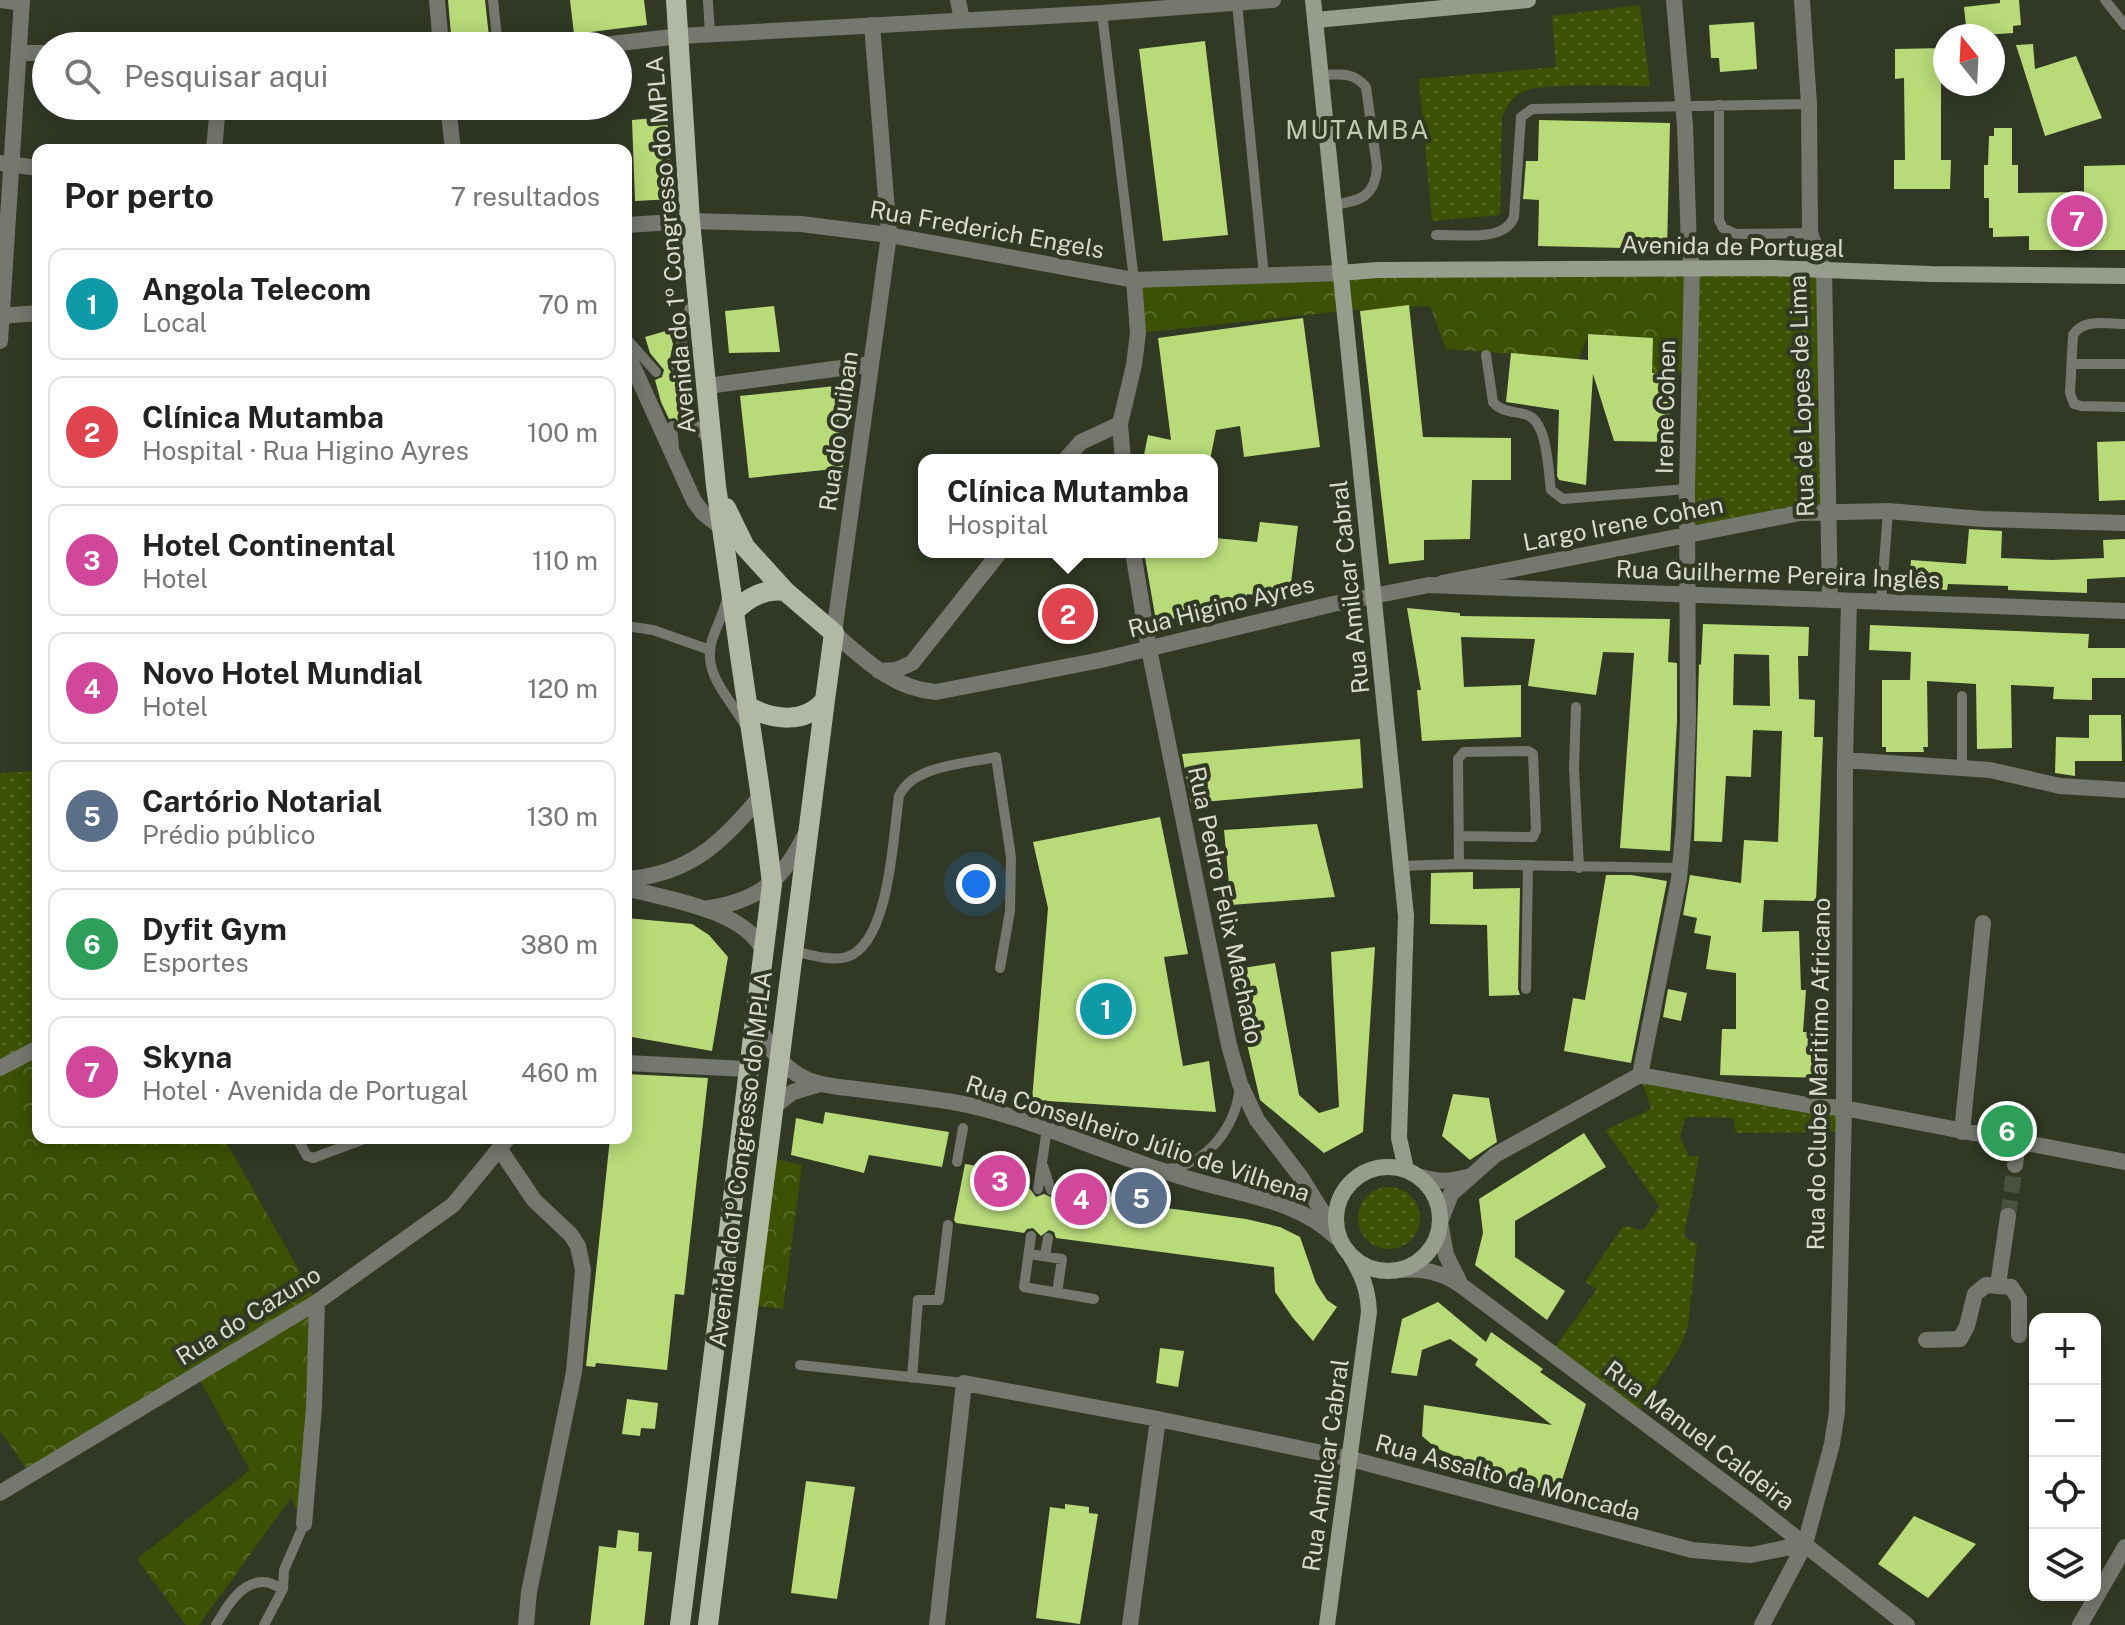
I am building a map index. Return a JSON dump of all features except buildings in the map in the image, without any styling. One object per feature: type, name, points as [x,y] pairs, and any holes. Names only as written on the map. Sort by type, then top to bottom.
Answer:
[{"type":"main road","name":"Avenida do 1º Congresso do MPLA","points":[[676,0],[690,221],[716,486],[734,612]]},
{"type":"main road","name":"Rua Amilcar Cabral","points":[[1313,0],[1406,916],[1399,1138],[1413,1173]]},
{"type":"main road","points":[[1316,20],[1528,0]]},
{"type":"main road","name":"Avenida de Portugal","points":[[1340,273],[1692,267],[2125,276]]},
{"type":"main road","name":"Avenida do 1º Congresso do MPLA","points":[[716,486],[745,547],[785,591]]},
{"type":"main road","points":[[785,591],[841,639],[825,700],[809,713],[795,717],[766,715],[747,706],[734,612],[742,603],[759,593],[785,591]]},
{"type":"main road","name":"Avenida do 1º Congresso do MPLA","points":[[708,1625],[749,1360],[772,1108],[825,700]]},
{"type":"main road","name":"Avenida do 1º Congresso do MPLA","points":[[680,1625],[772,884],[747,706]]},
{"type":"main road","points":[[1350,1255],[1364,1265],[1381,1271],[1399,1270],[1415,1264],[1428,1253],[1437,1238],[1439,1207],[1432,1190],[1413,1173],[1389,1166],[1357,1177],[1344,1190],[1337,1206],[1336,1223],[1340,1240],[1350,1255],[1362,1273],[1369,1312]]},
{"type":"main road","points":[[1369,1312],[1380,1287],[1399,1270]]},
{"type":"main road","name":"Rua Amilcar Cabral","points":[[1327,1625],[1369,1312]]},
{"type":"street","points":[[0,0],[22,2],[5,164],[0,341]]},
{"type":"street","points":[[437,0],[440,32]]},
{"type":"street","points":[[958,0],[962,20]]},
{"type":"street","points":[[632,42],[710,34],[1102,13],[1273,0]]},
{"type":"street","name":"Irene Cohen","points":[[1640,1075],[1680,868],[1687,750],[1687,489],[1692,267],[1674,0]]},
{"type":"street","name":"Rua de Lopes de Lima","points":[[1802,0],[1809,104],[1810,233],[1824,270],[1830,600]]},
{"type":"street","name":"Rua do Quiban","points":[[841,639],[871,364],[889,235],[872,25]]},
{"type":"street","points":[[19,53],[32,53]]},
{"type":"street","points":[[215,144],[217,120]]},
{"type":"street","points":[[450,120],[452,144]]},
{"type":"street","points":[[5,164],[32,167]]},
{"type":"street","name":"Rua Frederich Engels","points":[[632,225],[690,221],[801,224],[889,235],[1134,280],[1340,273]]},
{"type":"street","points":[[1122,454],[1120,424],[1138,333],[1134,280]]},
{"type":"street","points":[[1,316],[32,313]]},
{"type":"street","points":[[632,364],[694,501],[722,528]]},
{"type":"street","points":[[707,386],[871,364]]},
{"type":"street","points":[[1070,454],[1081,442],[1120,424]]},
{"type":"street","name":"Largo Irene Cohen","points":[[1429,585],[1800,513],[1888,511],[1982,519],[2125,523]]},
{"type":"street","points":[[879,671],[896,670],[912,663],[995,558]]},
{"type":"street","name":"Rua Pedro Felix Machado","points":[[1134,558],[1149,649],[1229,1045],[1240,1084],[1257,1120],[1300,1176],[1340,1240]]},
{"type":"street","name":"Rua Higino Ayres","points":[[841,639],[879,671],[899,683],[921,691],[936,692],[1149,649],[1374,595],[1429,585]]},
{"type":"street","name":"Rua Guilherme Pereira Inglês","points":[[1429,585],[2125,611]]},
{"type":"street","name":"Rua do Clube Maritimo Africano","points":[[1762,1625],[1805,1544],[1832,1444],[1837,1412],[1844,1108],[1845,760],[1849,601]]},
{"type":"street","points":[[1845,760],[1962,767],[2009,773],[2060,786],[2125,790]]},
{"type":"street","points":[[632,878],[668,872],[705,853],[730,833],[759,798]]},
{"type":"street","points":[[702,909],[735,902],[772,884],[790,864],[807,830]]},
{"type":"street","points":[[632,890],[702,909],[750,930],[763,951]]},
{"type":"street","points":[[1962,1132],[1983,923]]},
{"type":"street","name":"Rua Conselheiro Júlio de Vilhena","points":[[755,1015],[769,1047],[778,1058],[796,1073],[820,1084],[973,1106],[1161,1170],[1281,1203],[1326,1227],[1340,1240]]},
{"type":"street","points":[[0,1068],[32,1051]]},
{"type":"street","points":[[632,1063],[747,1069]]},
{"type":"street","points":[[1440,1222],[1451,1194],[1495,1155],[1640,1075],[1813,1106],[1844,1108],[2125,1162]]},
{"type":"street","points":[[772,1108],[793,1092],[820,1084]]},
{"type":"street","points":[[2015,1165],[2018,1143]]},
{"type":"street","name":"Rua do Cazuno","points":[[0,1493],[317,1302],[453,1205],[503,1144]]},
{"type":"street","name":"Rua do Cazuno","points":[[505,1144],[534,1200],[571,1235],[578,1246],[583,1270],[574,1372],[529,1592],[526,1625]]},
{"type":"street","points":[[1413,1173],[1436,1182],[1452,1182],[1469,1176]]},
{"type":"street","points":[[1998,1285],[2008,1216]]},
{"type":"street","name":"Rua Manuel Caldeira","points":[[1440,1222],[1446,1255],[1462,1286]]},
{"type":"street","name":"Rua Manuel Caldeira","points":[[1399,1270],[1431,1271],[1447,1276],[1462,1286],[1805,1544],[1907,1625]]},
{"type":"street","points":[[1926,1340],[1960,1339],[1967,1326],[1975,1294],[1986,1285],[2011,1287],[2017,1293],[2019,1335]]},
{"type":"street","points":[[304,1524],[315,1392],[317,1302]]},
{"type":"street","points":[[937,1625],[964,1383]]},
{"type":"street","name":"Rua Assalto da Moncada","points":[[964,1383],[1351,1459],[1692,1550],[1751,1555],[1805,1544]]},
{"type":"street","points":[[1130,1625],[1158,1419]]},
{"type":"street","points":[[2080,1625],[2125,1547]]},
{"type":"lane","points":[[493,0],[496,32]]},
{"type":"lane","points":[[2105,0],[2125,25]]},
{"type":"lane","points":[[708,1],[710,34]]},
{"type":"lane","points":[[1237,3],[1264,276]]},
{"type":"lane","points":[[1102,13],[1134,280]]},
{"type":"lane","points":[[1322,75],[1347,74],[1359,78],[1366,87],[1377,167],[1376,179],[1361,200],[1335,205]]},
{"type":"lane","points":[[1436,235],[1501,232],[1511,225],[1521,117],[1532,109],[1809,104]]},
{"type":"lane","points":[[1719,105],[1719,220],[1723,228],[1736,234],[1810,233]]},
{"type":"lane","points":[[676,366],[696,284]]},
{"type":"lane","points":[[2125,324],[2080,326],[2073,335],[2070,393],[2074,404],[2125,407]]},
{"type":"lane","points":[[632,345],[656,372]]},
{"type":"lane","points":[[1486,355],[1493,402],[1502,410],[1534,418],[1542,427],[1551,490],[1556,496],[1563,499],[1687,489]]},
{"type":"lane","points":[[2072,364],[2125,364]]},
{"type":"lane","points":[[691,420],[712,443]]},
{"type":"lane","points":[[672,426],[673,455]]},
{"type":"lane","points":[[1881,602],[1888,511]]},
{"type":"lane","points":[[728,568],[726,604],[709,663],[718,685],[745,725],[752,747]]},
{"type":"lane","points":[[712,644],[734,612]]},
{"type":"lane","points":[[632,627],[712,644]]},
{"type":"lane","points":[[718,685],[747,706]]},
{"type":"lane","points":[[1962,696],[1962,767]]},
{"type":"lane","points":[[1576,707],[1574,768],[1579,868]]},
{"type":"lane","points":[[1459,864],[1458,759],[1464,752],[1528,751],[1533,754],[1536,830],[1533,837],[1460,836]]},
{"type":"lane","points":[[792,951],[844,958],[864,945],[878,922],[903,786],[921,773],[996,757],[1011,857],[1010,911],[1000,968]]},
{"type":"lane","points":[[1401,866],[1459,864],[1680,868]]},
{"type":"lane","points":[[1526,989],[1528,865]]},
{"type":"lane","points":[[1161,1170],[1179,1168],[1207,1152],[1227,1127],[1238,1099],[1240,1084]]},
{"type":"lane","points":[[957,1162],[963,1128]]},
{"type":"lane","points":[[1038,1189],[1047,1129]]},
{"type":"lane","points":[[300,1144],[307,1156],[313,1158],[351,1144]]},
{"type":"lane","points":[[1042,1165],[1051,1190]]},
{"type":"lane","points":[[912,1378],[918,1300],[939,1300],[948,1225]]},
{"type":"lane","points":[[1031,1236],[1024,1287],[1094,1299]]},
{"type":"lane","points":[[1045,1256],[1048,1238]]},
{"type":"lane","points":[[1029,1254],[1062,1259],[1057,1293]]},
{"type":"lane","points":[[800,1365],[964,1383]]},
{"type":"lane","points":[[264,1625],[283,1589],[284,1570],[304,1524]]},
{"type":"lane","points":[[216,1625],[236,1595],[250,1586],[264,1582],[283,1589]]},
{"type":"green space","points":[[1640,5],[1650,86],[1547,87],[1518,94],[1502,117],[1500,215],[1432,221],[1419,79],[1556,67],[1552,16]]},
{"type":"green space","points":[[1692,267],[1824,270],[1828,512],[1689,534]]},
{"type":"green space","points":[[1692,267],[1690,371],[1669,375],[1652,373],[1652,338],[1589,334],[1578,359],[1446,349],[1430,306],[1344,311],[1138,333],[1134,280]]},
{"type":"green space","points":[[32,771],[32,1051],[0,1068],[0,773]]},
{"type":"green space","points":[[32,1052],[32,1144],[227,1144],[317,1302],[304,1524],[291,1498],[199,1625],[186,1625],[137,1559],[250,1470],[197,1375],[32,1476],[0,1431],[0,1074]]},
{"type":"green space","points":[[1640,1075],[1844,1108],[1843,1132],[1736,1133],[1733,1118],[1685,1117],[1680,1137],[1689,1156],[1699,1156],[1684,1236],[1697,1244],[1688,1326],[1681,1345],[1636,1416],[1551,1352],[1597,1289],[1585,1282],[1623,1226],[1644,1230],[1659,1206],[1605,1130],[1651,1109]]},
{"type":"green space","points":[[767,1157],[802,1165],[783,1309],[748,1305]]},
{"type":"green space","points":[[1389,1187],[1411,1196],[1420,1218],[1411,1240],[1389,1249],[1367,1240],[1358,1218],[1367,1196]]},
{"type":"tunnel","points":[[2008,1216],[2015,1165]]},
{"type":"place","name":"Skyna","points":[[2077,221]]},
{"type":"place","name":"Clínica Mutamba","points":[[1068,614]]},
{"type":"place","name":"Angola Telecom","points":[[1106,1009]]},
{"type":"place","name":"Dyfit Gym","points":[[2007,1131]]},
{"type":"place","name":"Hotel Continental","points":[[1000,1181]]},
{"type":"place","name":"Cartório Notarial","points":[[1141,1198]]},
{"type":"place","name":"Novo Hotel Mundial","points":[[1081,1199]]},
{"type":"district","name":"MUTAMBA","points":[[1358,129]]}]
